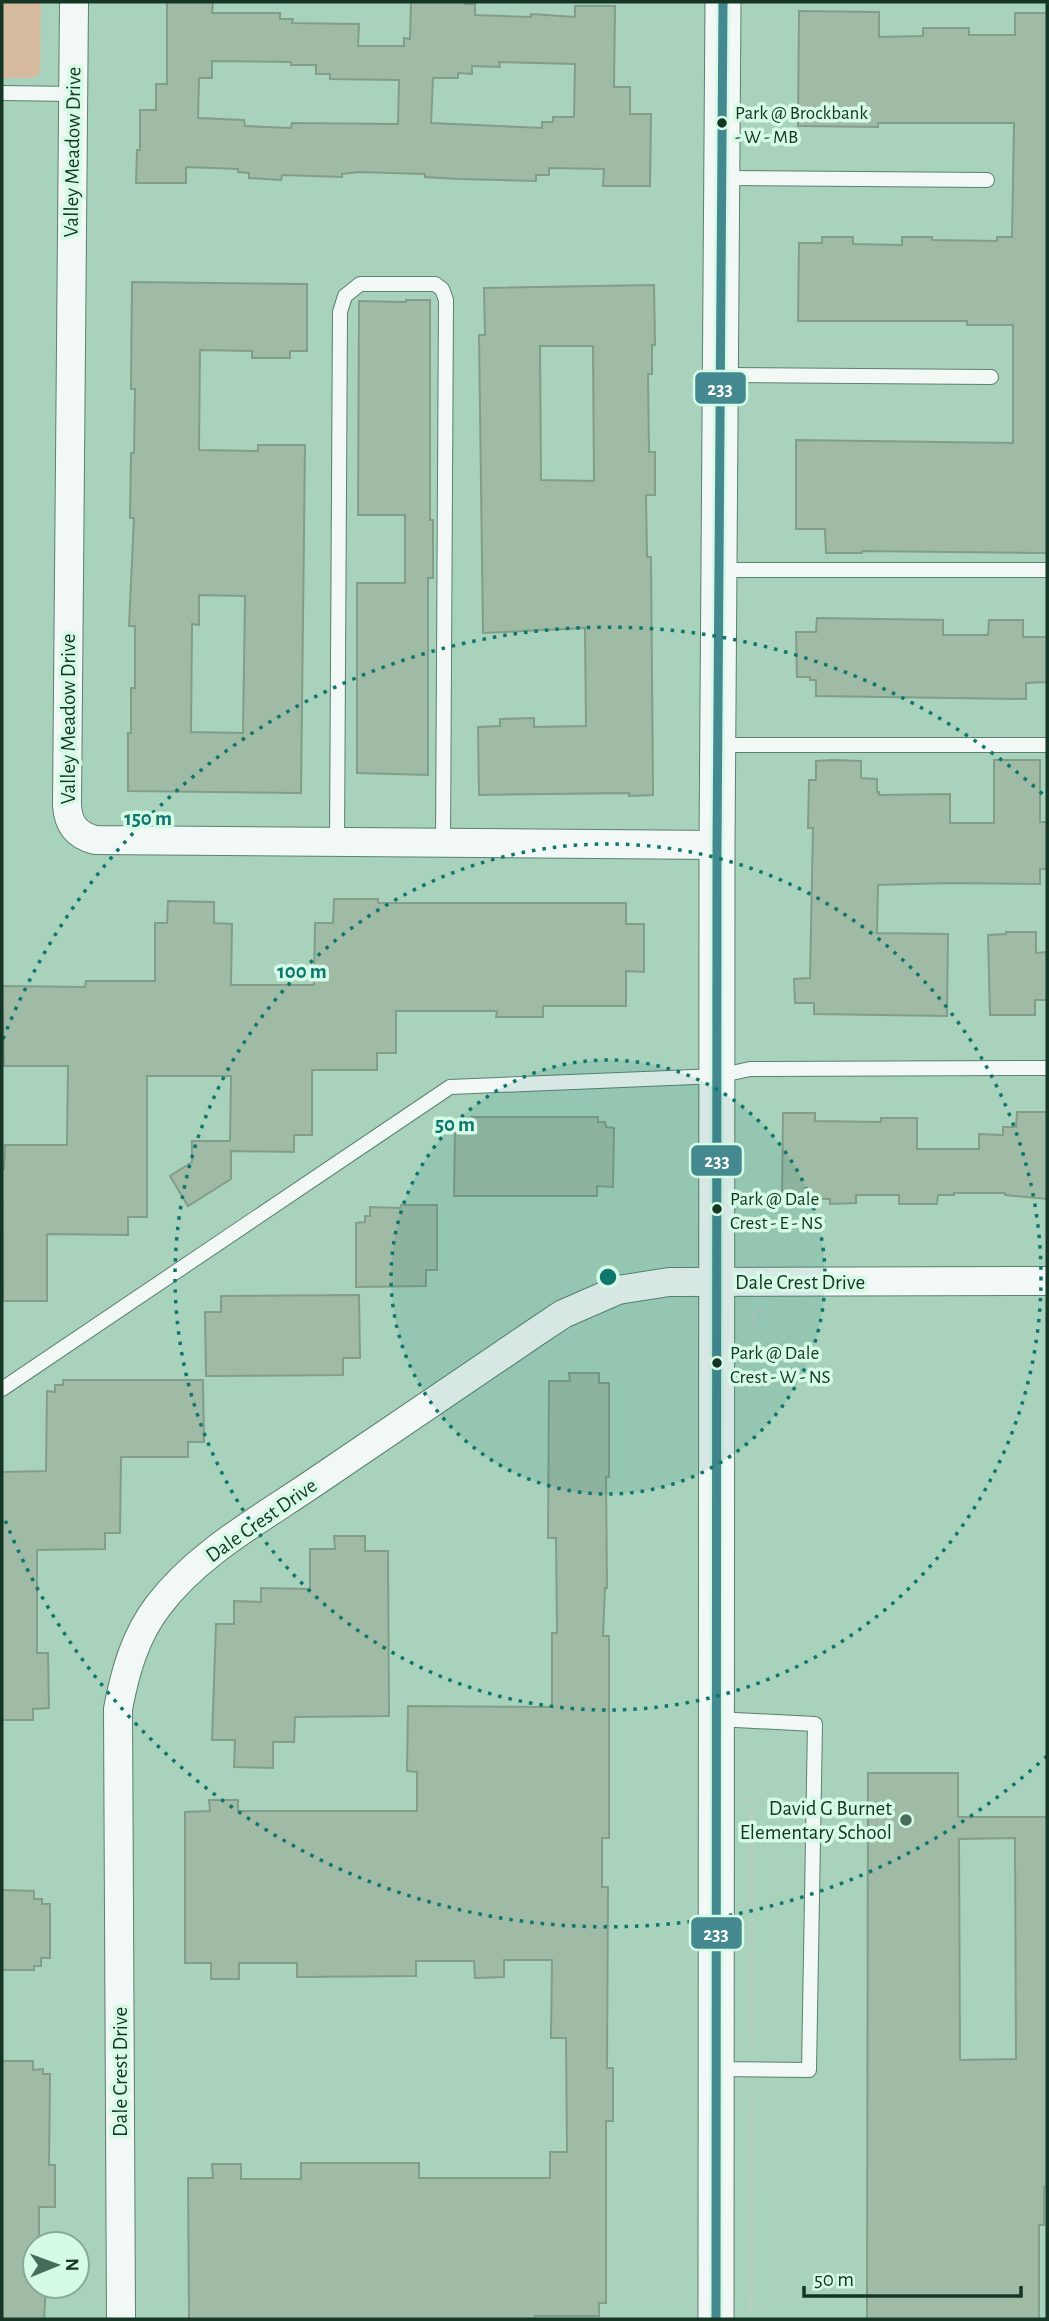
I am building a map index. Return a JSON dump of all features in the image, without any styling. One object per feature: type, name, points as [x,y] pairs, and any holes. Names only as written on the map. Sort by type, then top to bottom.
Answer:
[{"type":"street","name":"Valley Meadow Drive","points":[[74,2],[67,815],[77,832],[95,840],[717,845]]},
{"type":"street","points":[[716,2319],[717,845],[723,2]]},
{"type":"street","name":"Dale Crest Drive","points":[[121,2319],[117,1731],[123,1684],[130,1660],[157,1607],[179,1581],[211,1554],[563,1314],[618,1290],[669,1282],[1047,1281]]},
{"type":"lane","points":[[2,93],[73,94]]},
{"type":"lane","points":[[723,177],[987,180]]},
{"type":"lane","points":[[337,842],[340,312],[345,296],[360,284],[435,284],[442,289],[446,300],[443,843]]},
{"type":"lane","points":[[722,375],[991,377]]},
{"type":"lane","points":[[720,570],[1047,569]]},
{"type":"lane","points":[[719,745],[1047,745]]},
{"type":"lane","points":[[2,1389],[450,1087],[718,1076],[750,1069],[1047,1068]]},
{"type":"lane","points":[[717,1719],[815,1724],[809,2070],[717,2069]]},
{"type":"shaded area","points":[[2,2],[41,2],[40,73],[33,78],[2,78]]},
{"type":"building","points":[[167,2],[213,2],[212,13],[280,13],[280,19],[293,19],[292,23],[359,24],[358,46],[404,46],[404,38],[410,39],[411,2],[465,2],[475,4],[475,15],[531,17],[531,14],[575,17],[575,6],[615,6],[614,87],[630,87],[630,114],[651,114],[650,186],[603,186],[604,169],[549,168],[549,175],[536,175],[536,181],[359,172],[342,174],[342,177],[282,175],[281,180],[249,178],[249,173],[238,172],[238,169],[186,167],[186,183],[136,183],[137,150],[140,150],[140,110],[156,110],[156,84],[167,84]],"holes":[[[212,61],[291,62],[291,65],[316,65],[316,74],[330,74],[330,79],[399,80],[398,124],[292,123],[291,128],[245,126],[244,120],[198,118],[199,78],[212,78]],[[499,62],[575,64],[574,117],[553,117],[553,122],[542,122],[542,128],[431,123],[433,78],[458,78],[458,73],[472,74],[472,66],[500,67]]]},
{"type":"building","points":[[799,11],[879,12],[879,37],[923,36],[923,28],[969,28],[969,35],[1015,35],[1015,13],[1047,13],[1047,553],[826,553],[825,529],[796,529],[796,440],[1013,443],[1013,325],[967,325],[967,321],[798,321],[799,243],[822,243],[822,237],[853,237],[853,244],[902,245],[902,237],[997,241],[997,237],[1012,237],[1014,123],[878,123],[878,127],[798,126]]},
{"type":"building","points":[[132,282],[307,284],[307,351],[290,351],[290,358],[252,358],[252,351],[200,350],[199,450],[258,451],[258,445],[305,445],[301,793],[128,791],[131,688],[135,688],[135,626],[129,626],[134,518],[130,518],[135,389],[131,389]],"holes":[[[199,595],[245,596],[243,733],[191,732],[192,624],[199,625]]]},
{"type":"building","points":[[654,285],[655,345],[652,345],[652,374],[648,374],[649,452],[655,452],[655,495],[646,495],[647,557],[651,557],[653,795],[479,795],[478,727],[500,726],[500,719],[534,718],[534,727],[586,726],[585,628],[483,633],[479,335],[485,335],[484,288]],"holes":[[[540,346],[593,346],[594,481],[541,480]]]},
{"type":"building","points":[[430,300],[430,520],[433,520],[433,578],[428,578],[428,775],[357,773],[357,583],[405,583],[405,515],[358,515],[359,301]]},
{"type":"building","points":[[817,618],[943,620],[943,635],[988,635],[989,620],[1023,620],[1023,637],[1047,637],[1047,682],[1026,683],[1026,699],[816,696],[816,680],[797,677],[796,632],[816,632]]},
{"type":"building","points":[[994,760],[1040,760],[1040,822],[1047,822],[1047,869],[1040,869],[1040,884],[878,885],[877,933],[948,934],[947,1016],[814,1014],[814,1003],[795,1003],[794,979],[810,978],[813,828],[808,828],[809,780],[816,780],[816,761],[861,761],[861,778],[877,779],[879,795],[950,794],[950,823],[994,823]]},
{"type":"building","points":[[334,899],[378,899],[378,903],[626,903],[626,924],[644,924],[644,972],[626,971],[626,1006],[543,1006],[543,1017],[496,1017],[497,1011],[396,1011],[396,1053],[377,1053],[377,1070],[312,1070],[312,1135],[294,1135],[294,1152],[231,1151],[231,1179],[188,1206],[170,1176],[192,1162],[192,1141],[230,1141],[231,1076],[147,1076],[147,1217],[128,1217],[128,1235],[47,1234],[47,1301],[3,1301],[2,1169],[5,1145],[67,1145],[68,1066],[4,1066],[2,986],[85,987],[86,981],[155,981],[155,923],[167,923],[168,901],[214,902],[214,923],[232,924],[231,985],[314,985],[315,923],[333,923]]},
{"type":"building","points":[[1036,932],[1036,953],[1047,952],[1047,1000],[1035,1000],[1035,1015],[990,1015],[988,935]]},
{"type":"building","points":[[1017,1112],[1047,1112],[1047,1199],[1005,1193],[938,1195],[937,1204],[899,1204],[899,1195],[856,1195],[856,1203],[830,1204],[830,1199],[782,1198],[783,1113],[815,1113],[815,1121],[881,1122],[881,1118],[917,1118],[917,1149],[979,1149],[979,1134],[1003,1135],[1003,1127],[1016,1127]]},
{"type":"building","points":[[471,1117],[598,1117],[598,1122],[605,1122],[606,1127],[614,1128],[613,1187],[597,1186],[597,1196],[454,1196],[455,1128],[464,1128],[464,1123],[471,1123]]},
{"type":"building","points":[[401,1205],[437,1205],[437,1270],[426,1270],[426,1286],[356,1287],[356,1223],[365,1222],[365,1216],[370,1216],[370,1207],[401,1208]]},
{"type":"building","points":[[359,1295],[360,1358],[343,1358],[343,1375],[206,1376],[205,1312],[221,1312],[221,1296]]},
{"type":"building","points":[[569,1373],[599,1373],[599,1383],[609,1383],[607,1588],[603,1636],[609,1636],[609,1838],[602,1838],[602,1887],[608,1887],[607,2068],[613,2068],[613,2121],[606,2121],[606,2303],[599,2303],[599,2316],[535,2316],[535,2319],[189,2319],[188,2178],[213,2178],[212,2164],[241,2164],[241,2179],[301,2179],[301,2163],[419,2163],[419,2178],[550,2178],[550,2152],[567,2152],[566,2038],[551,2038],[552,1960],[504,1960],[504,1977],[475,1978],[474,1961],[416,1961],[416,1976],[297,1977],[297,1963],[239,1963],[239,1979],[211,1979],[211,1963],[185,1963],[185,1812],[210,1811],[209,1800],[238,1800],[238,1811],[417,1811],[417,1772],[407,1771],[408,1706],[552,1707],[552,1633],[557,1633],[556,1538],[548,1538],[549,1381],[570,1381]]},
{"type":"building","points":[[63,1380],[203,1380],[204,1442],[188,1442],[188,1457],[121,1457],[120,1533],[105,1533],[105,1549],[37,1550],[37,1653],[48,1653],[49,1708],[33,1709],[33,1720],[2,1720],[2,1472],[46,1471],[47,1391],[55,1392],[55,1385],[63,1385]]},
{"type":"building","points":[[334,1536],[365,1536],[365,1551],[388,1551],[389,1716],[295,1717],[294,1742],[273,1742],[273,1768],[234,1767],[235,1740],[212,1740],[216,1624],[234,1624],[234,1601],[261,1602],[261,1588],[310,1589],[310,1549],[335,1549]]},
{"type":"building","points":[[868,1773],[958,1773],[958,1817],[1047,1817],[1047,2187],[1044,2187],[1044,2225],[1039,2225],[1039,2319],[867,2319]],"holes":[[[1015,1838],[1016,2059],[960,2060],[959,1839]]]},
{"type":"building","points":[[2,1890],[34,1891],[34,1899],[42,1899],[42,1904],[50,1904],[50,1958],[41,1958],[41,1966],[34,1966],[34,1970],[2,1970]]},
{"type":"building","points":[[2,2061],[33,2061],[33,2070],[43,2069],[43,2074],[50,2074],[49,2165],[55,2165],[55,2207],[39,2207],[39,2230],[21,2230],[21,2300],[45,2300],[44,2319],[2,2319]]},
{"type":"transit line","name":"233","points":[[716,2319],[717,845],[723,2]]},
{"type":"place","name":"Park @ Brockbank - W - MB","points":[[722,123]]},
{"type":"place","name":"Park @ Dale Crest - E - NS","points":[[717,1209]]},
{"type":"place","name":"Park @ Dale Crest - W - NS","points":[[717,1363]]},
{"type":"place","name":"David G Burnet Elementary School","points":[[906,1820]]}]
